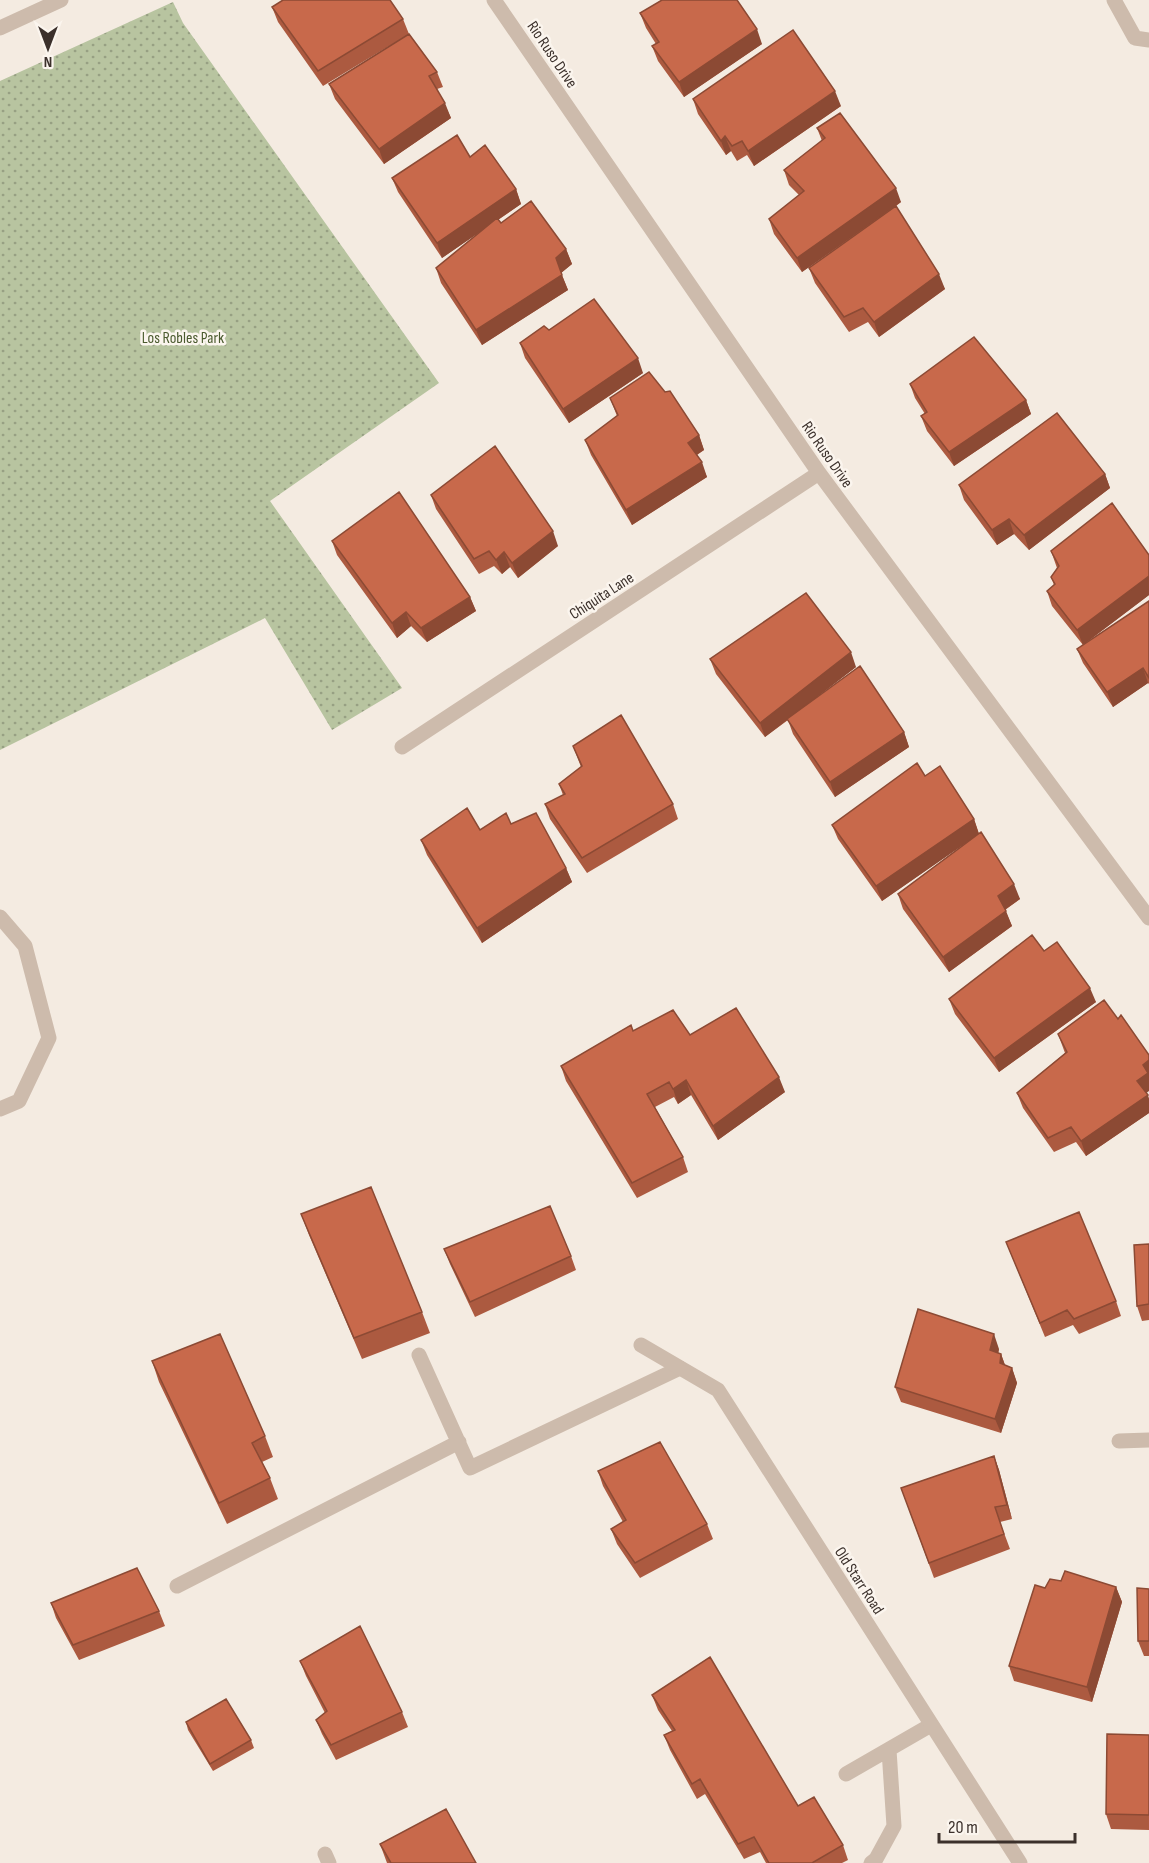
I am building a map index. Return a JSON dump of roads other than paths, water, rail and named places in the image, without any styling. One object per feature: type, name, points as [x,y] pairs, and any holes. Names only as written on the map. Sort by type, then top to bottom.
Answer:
[{"type":"street","points":[[2,24],[61,0]]},
{"type":"street","name":"Rio Ruso Drive","points":[[494,0],[819,473],[1149,918]]},
{"type":"street","points":[[1114,0],[1135,38],[1149,40]]},
{"type":"street","name":"Chiquita Lane","points":[[402,747],[819,473]]},
{"type":"street","points":[[0,917],[25,946],[49,1038],[19,1101],[0,1109]]},
{"type":"street","name":"Old Starr Road","points":[[641,1345],[718,1390],[1020,1863]]},
{"type":"street","points":[[419,1355],[470,1468],[680,1368]]},
{"type":"street","points":[[1119,1441],[1149,1440]]},
{"type":"street","points":[[177,1587],[459,1442]]},
{"type":"street","points":[[846,1774],[932,1725]]},
{"type":"street","points":[[871,1863],[876,1859],[894,1826],[889,1750]]},
{"type":"park label","name":"Los Robles Park","points":[[183,337]]}]
